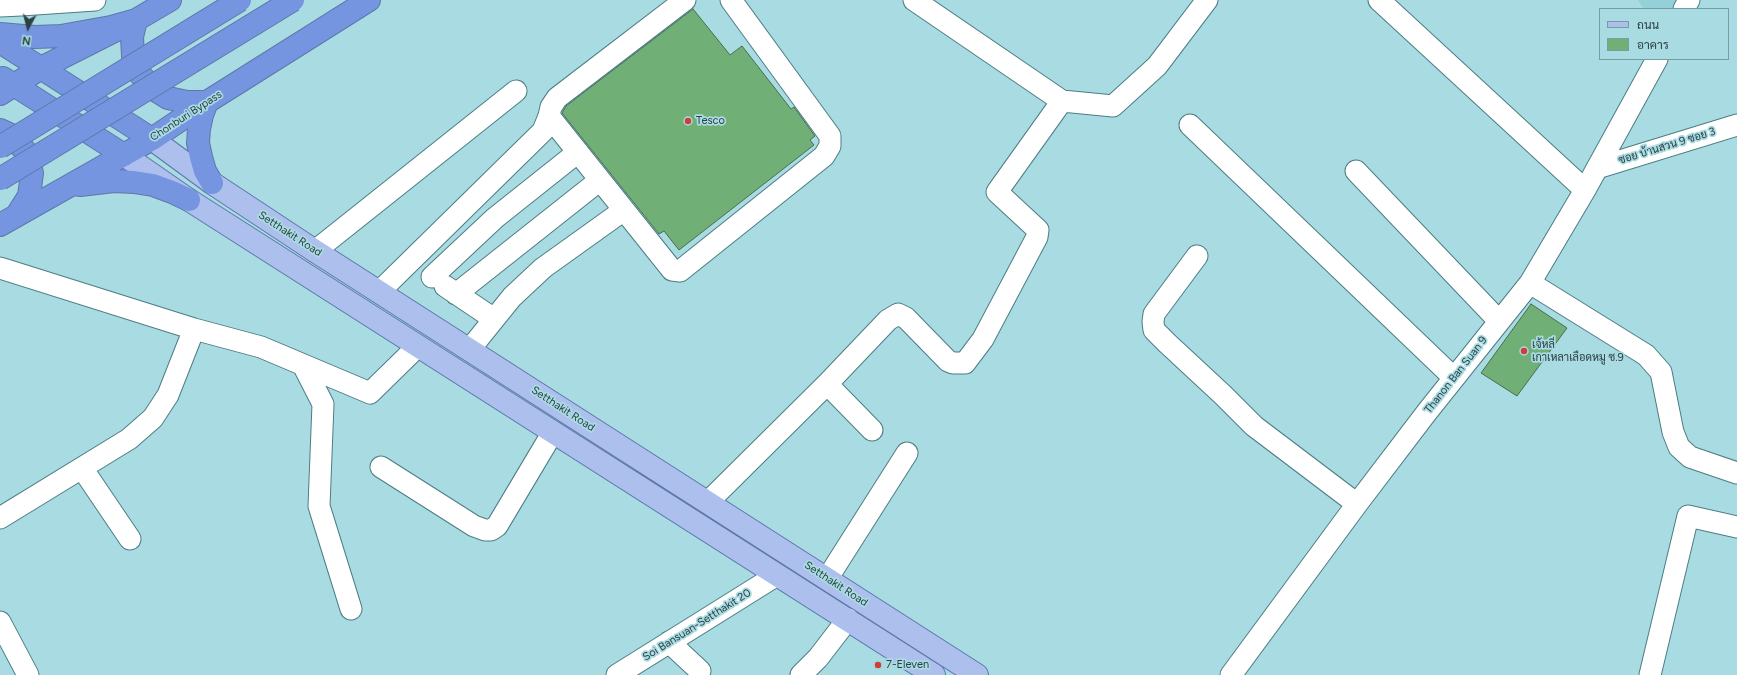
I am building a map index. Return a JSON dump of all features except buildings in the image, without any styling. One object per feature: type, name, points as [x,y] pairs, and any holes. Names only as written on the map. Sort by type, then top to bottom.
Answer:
[{"type":"highway","points":[[4,85],[136,20],[170,0]]},
{"type":"highway","points":[[0,147],[240,0]]},
{"type":"highway","points":[[0,179],[293,0]]},
{"type":"highway","name":"Chonburi Bypass","points":[[8,220],[152,139],[207,102],[369,0]]},
{"type":"highway","points":[[0,34],[35,37],[61,36],[111,27],[136,20]]},
{"type":"highway","points":[[136,20],[132,37],[133,56],[140,74],[152,88],[168,98],[187,102],[207,102],[202,115],[198,143],[203,164],[212,183]]},
{"type":"highway","points":[[0,42],[152,139]]},
{"type":"highway","points":[[4,85],[124,155]]},
{"type":"highway","points":[[0,130],[11,134],[26,152],[32,173],[29,196],[8,220]]},
{"type":"highway","points":[[58,192],[95,182],[134,182],[153,185],[189,200]]},
{"type":"main road","name":"Setthakit Road","points":[[152,139],[212,183],[315,251],[977,675]]},
{"type":"main road","name":"Setthakit Road","points":[[124,155],[189,200],[934,675]]},
{"type":"main road","points":[[553,432],[566,411]]},
{"type":"street","points":[[0,6],[21,2],[95,0]]},
{"type":"street","points":[[379,292],[543,131],[551,107],[557,98],[685,0]]},
{"type":"street","points":[[549,116],[672,270],[680,271],[824,156],[830,146],[830,136],[731,0]]},
{"type":"street","points":[[914,0],[1062,101],[1114,106],[1156,66],[1207,0]]},
{"type":"street","points":[[1379,0],[1585,190]]},
{"type":"street","points":[[1393,0],[1402,21]]},
{"type":"street","name":"Thanon Ban Suan 9","points":[[1230,675],[1357,504],[1454,378],[1530,283],[1585,190],[1656,60]]},
{"type":"street","points":[[315,251],[516,91]]},
{"type":"street","points":[[708,502],[827,384],[888,320],[898,314],[906,318],[948,361],[953,363],[965,363],[984,339],[1037,237],[1038,230],[997,192],[1062,101]]},
{"type":"street","points":[[1190,125],[1454,378]]},
{"type":"street","name":"ซอย บ้านสวน 9 ซอย 3","points":[[1597,168],[1737,125]]},
{"type":"street","points":[[432,277],[495,218],[578,152]]},
{"type":"street","points":[[1356,171],[1499,321]]},
{"type":"street","points":[[456,294],[600,180]]},
{"type":"street","points":[[470,349],[512,297],[543,268],[624,210]]},
{"type":"street","points":[[1197,256],[1154,314],[1154,330],[1254,426],[1357,504]]},
{"type":"street","points":[[411,261],[456,294],[494,319]]},
{"type":"street","points":[[0,268],[194,330],[261,347],[370,393],[418,346]]},
{"type":"street","points":[[1530,283],[1646,355],[1660,372],[1673,432],[1679,447],[1690,457],[1737,473]]},
{"type":"street","points":[[0,518],[129,439],[153,418],[168,395],[194,330]]},
{"type":"street","points":[[303,365],[323,404],[319,506],[351,609]]},
{"type":"street","points":[[827,384],[872,430]]},
{"type":"street","points":[[380,467],[474,526],[485,530],[491,530],[497,526],[553,432]]},
{"type":"street","points":[[827,579],[907,452]]},
{"type":"street","points":[[82,468],[130,539]]},
{"type":"street","points":[[1650,675],[1688,516],[1737,527]]},
{"type":"street","name":"Soi Bansuan-Setthakit 20","points":[[617,675],[777,575]]},
{"type":"street","points":[[801,675],[818,658],[848,619]]},
{"type":"street","points":[[0,622],[16,655],[28,675]]},
{"type":"street","points":[[670,642],[700,674]]},
{"type":"shaded area","points":[[1638,0],[1680,0],[1676,8],[1643,8]]},
{"type":"place","name":"Tesco","points":[[688,121]]},
{"type":"place","name":"เจ้หลี เกาเหลาเลือดหมู ซ.9","points":[[1524,351]]},
{"type":"place","name":"7-Eleven","points":[[878,665]]}]
